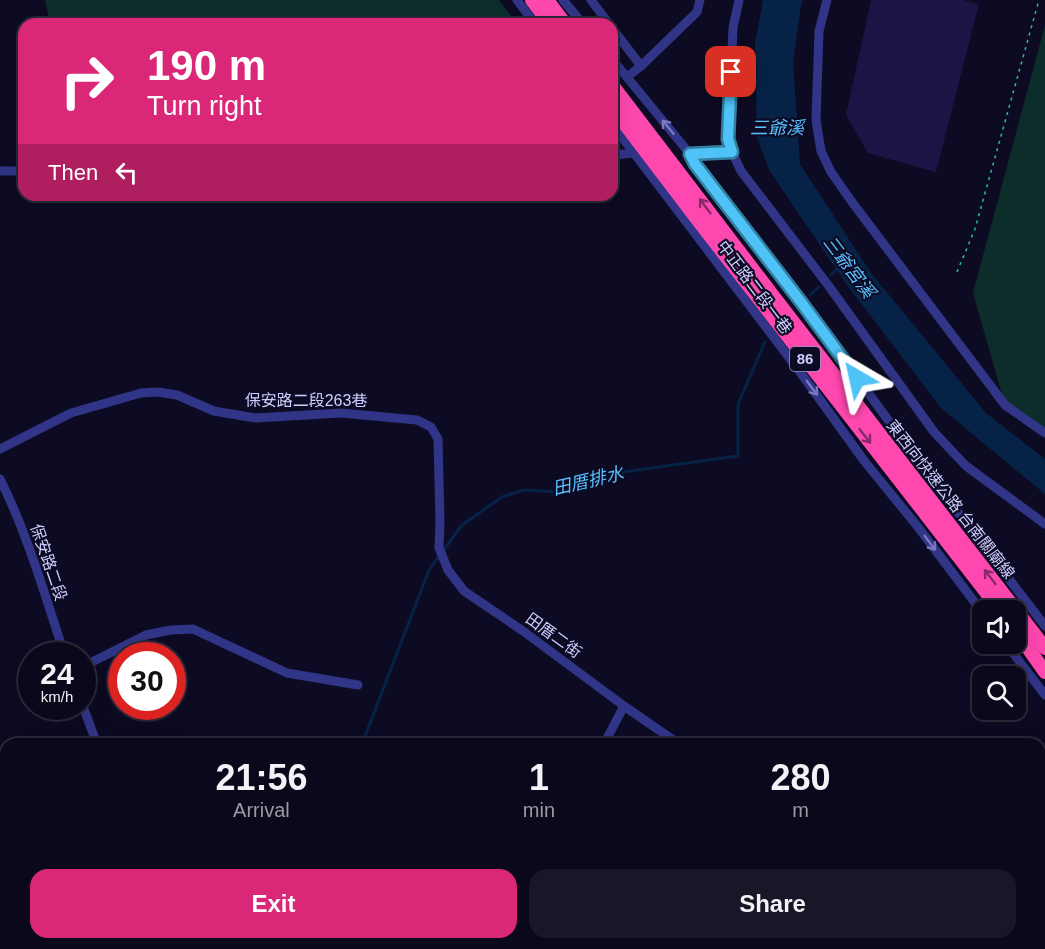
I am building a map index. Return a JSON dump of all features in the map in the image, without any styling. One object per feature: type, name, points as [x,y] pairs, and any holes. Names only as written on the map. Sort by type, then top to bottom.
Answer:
[{"type":"highway","points":[[532,0],[546,18]]},
{"type":"highway","points":[[547,0],[560,18]]},
{"type":"highway","name":"東西向快速公路 台南關廟線","points":[[618,93],[1037,645],[1045,672]]},
{"type":"highway","name":"東西向快速公路 台南關廟線","points":[[618,114],[701,225],[992,600]]},
{"type":"street","points":[[516,0],[530,18]]},
{"type":"street","points":[[563,0],[578,18]]},
{"type":"street","points":[[591,0],[604,18]]},
{"type":"street","points":[[627,77],[697,12],[700,0]]},
{"type":"street","points":[[739,0],[732,39],[728,139],[741,171],[934,432],[966,466],[1045,524]]},
{"type":"street","points":[[827,0],[819,31],[816,120],[822,151],[831,172],[1005,405],[1045,433]]},
{"type":"street","points":[[618,36],[641,66]]},
{"type":"street","name":"中正路二段一巷","points":[[618,66],[690,154],[695,164],[1045,626]]},
{"type":"street","name":"中正路二段一巷","points":[[618,132],[800,372],[864,462],[918,527],[973,600]]},
{"type":"street","points":[[690,154],[732,152]]},
{"type":"street","points":[[618,154],[635,153]]},
{"type":"street","points":[[0,171],[18,171]]},
{"type":"street","name":"保安路二段263巷","points":[[0,449],[71,413],[141,393],[158,392],[177,395],[214,411],[255,418],[341,413],[417,420],[431,427],[438,439],[441,551]]},
{"type":"street","name":"保安路二段","points":[[0,479],[24,534],[60,642]]},
{"type":"street","name":"田厝二街","points":[[441,551],[448,570],[464,591],[670,738]]},
{"type":"street","points":[[96,660],[146,635],[193,629],[287,673],[358,684]]},
{"type":"street","points":[[1014,654],[1045,695]]},
{"type":"street","points":[[607,738],[624,706]]},
{"type":"street","points":[[88,720],[95,738]]},
{"type":"path","points":[[957,272],[975,229],[1040,0]]},
{"type":"green space","points":[[45,0],[499,0],[512,18],[49,18]]},
{"type":"green space","points":[[1045,25],[1045,433],[1005,405],[973,293]]},
{"type":"water","name":"三爺溪","points":[[763,0],[803,0],[793,62],[800,164],[871,273],[986,413],[1045,459],[1045,494],[941,408],[847,285],[769,170],[757,138],[755,43]]},
{"type":"building","points":[[871,0],[963,0],[979,4],[936,172],[868,153],[846,115]]},
{"type":"waterway","name":"田厝排水","points":[[831,275],[838,268]]},
{"type":"waterway","name":"田厝排水","points":[[810,295],[819,287]]},
{"type":"waterway","name":"田厝排水","points":[[364,738],[429,570],[462,525],[502,497],[524,490],[558,492],[601,475],[738,456],[738,404],[765,342]]},
{"type":"route","points":[[731,72],[728,139],[732,152],[690,154],[695,164],[857,378]]},
{"type":"water label","name":"三爺宮溪","points":[[849,267]]}]
